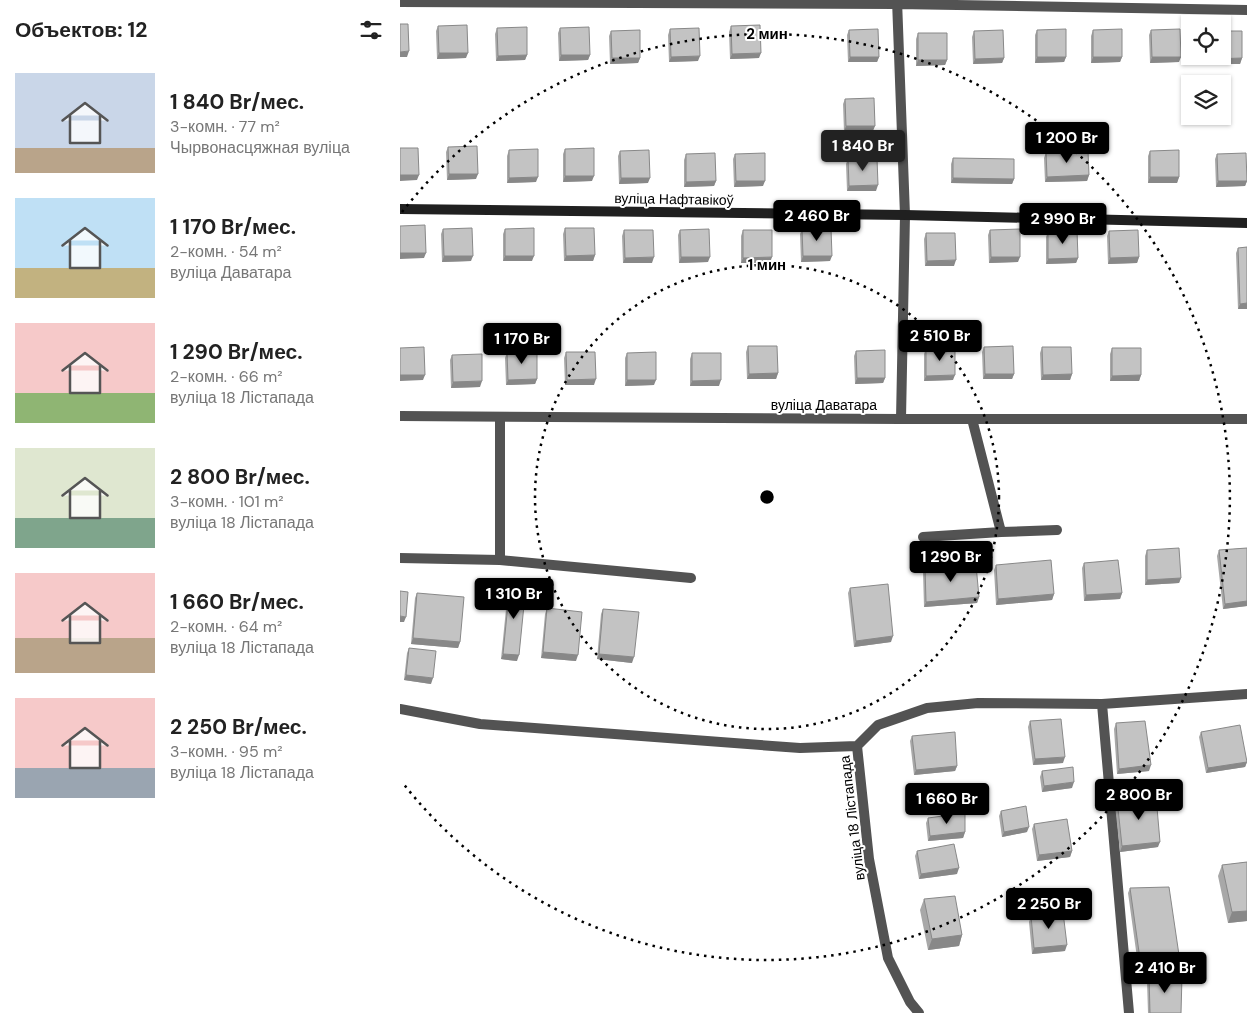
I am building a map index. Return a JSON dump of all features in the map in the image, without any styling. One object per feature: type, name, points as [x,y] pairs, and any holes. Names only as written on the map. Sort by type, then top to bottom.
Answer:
[{"type":"street","points":[[400,2],[897,2],[1247,10]]},
{"type":"street","points":[[897,2],[905,215],[901,419]]},
{"type":"street","name":"вуліца Нафтавікоў","points":[[400,210],[905,215],[1247,223]]},
{"type":"street","name":"вуліца Даватара","points":[[400,416],[1247,419]]},
{"type":"street","points":[[500,417],[500,560]]},
{"type":"street","points":[[972,419],[1001,532]]},
{"type":"street","points":[[923,537],[1058,530]]},
{"type":"street","points":[[400,558],[500,560],[691,578]]},
{"type":"street","name":"вуліца 18 Лістапада","points":[[919,1013],[910,1002],[888,958],[869,859],[857,746],[878,725],[927,708],[978,703],[1102,704],[1247,694]]},
{"type":"street","points":[[1102,704],[1129,1013]]},
{"type":"street","points":[[400,709],[480,724],[800,748],[857,746]]},
{"type":"building","points":[[400,24],[408,24],[409,51],[400,52]]},
{"type":"building","points":[[467,25],[468,53],[439,53],[438,26]]},
{"type":"building","points":[[760,25],[761,53],[732,54],[731,26]]},
{"type":"building","points":[[527,27],[527,55],[498,56],[497,28]]},
{"type":"building","points":[[589,27],[590,55],[561,55],[560,28]]},
{"type":"building","points":[[699,28],[700,56],[671,57],[670,29]]},
{"type":"building","points":[[878,29],[879,57],[850,57],[849,30]]},
{"type":"building","points":[[1066,29],[1066,57],[1037,57],[1037,30]]},
{"type":"building","points":[[1122,29],[1122,57],[1093,57],[1093,30]]},
{"type":"building","points":[[1180,29],[1181,57],[1152,57],[1151,30]]},
{"type":"building","points":[[640,30],[640,58],[612,58],[611,31]]},
{"type":"building","points":[[1003,30],[1004,58],[975,59],[974,31]]},
{"type":"building","points":[[1231,31],[1242,31],[1242,58],[1231,58]]},
{"type":"building","points":[[918,33],[947,33],[947,60],[918,60]]},
{"type":"building","points":[[874,98],[875,126],[846,126],[845,99]]},
{"type":"building","points":[[477,146],[478,174],[449,174],[448,147]]},
{"type":"building","points":[[400,148],[418,148],[419,175],[400,175]]},
{"type":"building","points":[[594,148],[594,176],[565,176],[565,149]]},
{"type":"building","points":[[538,149],[538,177],[509,178],[509,150]]},
{"type":"building","points":[[649,150],[650,178],[621,178],[620,151]]},
{"type":"building","points":[[1179,150],[1179,177],[1150,177],[1150,151]]},
{"type":"building","points":[[1088,151],[1089,175],[1047,177],[1046,152]]},
{"type":"building","points":[[715,153],[716,181],[686,182],[686,154]]},
{"type":"building","points":[[765,153],[765,181],[736,181],[735,154]]},
{"type":"building","points":[[1246,153],[1247,181],[1218,181],[1217,154]]},
{"type":"building","points":[[848,158],[877,158],[878,185],[849,186]]},
{"type":"building","points":[[953,158],[1014,159],[1014,179],[953,178]]},
{"type":"building","points":[[425,225],[426,253],[400,253],[400,226]]},
{"type":"building","points":[[472,228],[473,256],[444,256],[443,229]]},
{"type":"building","points":[[534,228],[534,256],[505,256],[505,229]]},
{"type":"building","points":[[565,228],[594,228],[595,255],[566,256]]},
{"type":"building","points":[[831,228],[832,256],[803,256],[802,229]]},
{"type":"building","points":[[709,229],[710,257],[681,257],[680,230]]},
{"type":"building","points":[[1020,229],[1020,257],[991,257],[990,230]]},
{"type":"building","points":[[624,230],[653,230],[654,257],[625,258]]},
{"type":"building","points":[[743,230],[772,230],[772,257],[743,258]]},
{"type":"building","points":[[1077,230],[1078,258],[1048,259],[1048,231]]},
{"type":"building","points":[[1138,230],[1139,257],[1110,258],[1109,231]]},
{"type":"building","points":[[926,233],[955,233],[956,260],[927,261]]},
{"type":"building","points":[[1247,247],[1247,303],[1240,304],[1238,248]]},
{"type":"building","points":[[748,346],[777,346],[778,373],[749,374]]},
{"type":"building","points":[[1013,346],[1014,374],[985,374],[984,347]]},
{"type":"building","points":[[424,347],[425,375],[400,375],[400,348]]},
{"type":"building","points":[[955,347],[955,375],[926,376],[926,348]]},
{"type":"building","points":[[1042,347],[1071,347],[1072,374],[1043,375]]},
{"type":"building","points":[[1112,348],[1141,348],[1141,375],[1112,376]]},
{"type":"building","points":[[885,350],[885,378],[857,378],[856,351]]},
{"type":"building","points":[[537,351],[537,379],[508,380],[507,352]]},
{"type":"building","points":[[566,352],[595,352],[596,379],[567,380]]},
{"type":"building","points":[[656,352],[656,380],[627,380],[627,353]]},
{"type":"building","points":[[692,353],[721,353],[721,380],[692,381]]},
{"type":"building","points":[[482,354],[482,381],[453,382],[452,355]]},
{"type":"building","points":[[1179,548],[1181,578],[1147,580],[1147,550]]},
{"type":"building","points":[[1247,548],[1247,601],[1225,604],[1219,550]]},
{"type":"building","points":[[1051,560],[1054,594],[998,599],[996,565]]},
{"type":"building","points":[[1118,560],[1122,593],[1086,595],[1084,563]]},
{"type":"building","points":[[976,565],[979,597],[926,602],[925,567]]},
{"type":"building","points":[[510,584],[526,585],[519,655],[503,654]]},
{"type":"building","points":[[888,584],[893,636],[856,641],[850,588]]},
{"type":"building","points":[[400,591],[408,592],[406,617],[400,616]]},
{"type":"building","points":[[417,593],[464,597],[460,642],[413,638]]},
{"type":"building","points":[[547,608],[582,612],[578,655],[543,652]]},
{"type":"building","points":[[603,609],[639,612],[634,657],[599,654]]},
{"type":"building","points":[[409,648],[436,651],[433,678],[406,675]]},
{"type":"building","points":[[1061,719],[1065,757],[1035,759],[1030,721]]},
{"type":"building","points":[[1145,721],[1151,765],[1119,769],[1116,723]]},
{"type":"building","points":[[1240,725],[1247,762],[1208,768],[1201,732]]},
{"type":"building","points":[[955,732],[957,766],[916,770],[912,736]]},
{"type":"building","points":[[1073,767],[1074,782],[1044,786],[1042,771]]},
{"type":"building","points":[[1156,796],[1160,842],[1122,846],[1117,799]]},
{"type":"building","points":[[1026,806],[1029,827],[1004,832],[1001,811]]},
{"type":"building","points":[[965,813],[965,832],[930,836],[928,818]]},
{"type":"building","points":[[1067,819],[1072,851],[1039,855],[1034,824]]},
{"type":"building","points":[[954,844],[959,868],[921,874],[917,851]]},
{"type":"building","points":[[1247,862],[1247,911],[1232,912],[1222,865]]},
{"type":"building","points":[[1169,887],[1179,955],[1140,959],[1130,888]]},
{"type":"building","points":[[955,896],[962,935],[932,939],[924,899]]},
{"type":"building","points":[[1063,912],[1067,945],[1034,948],[1031,916]]},
{"type":"building","points":[[1149,975],[1182,976],[1181,1013],[1150,1013]]}]
